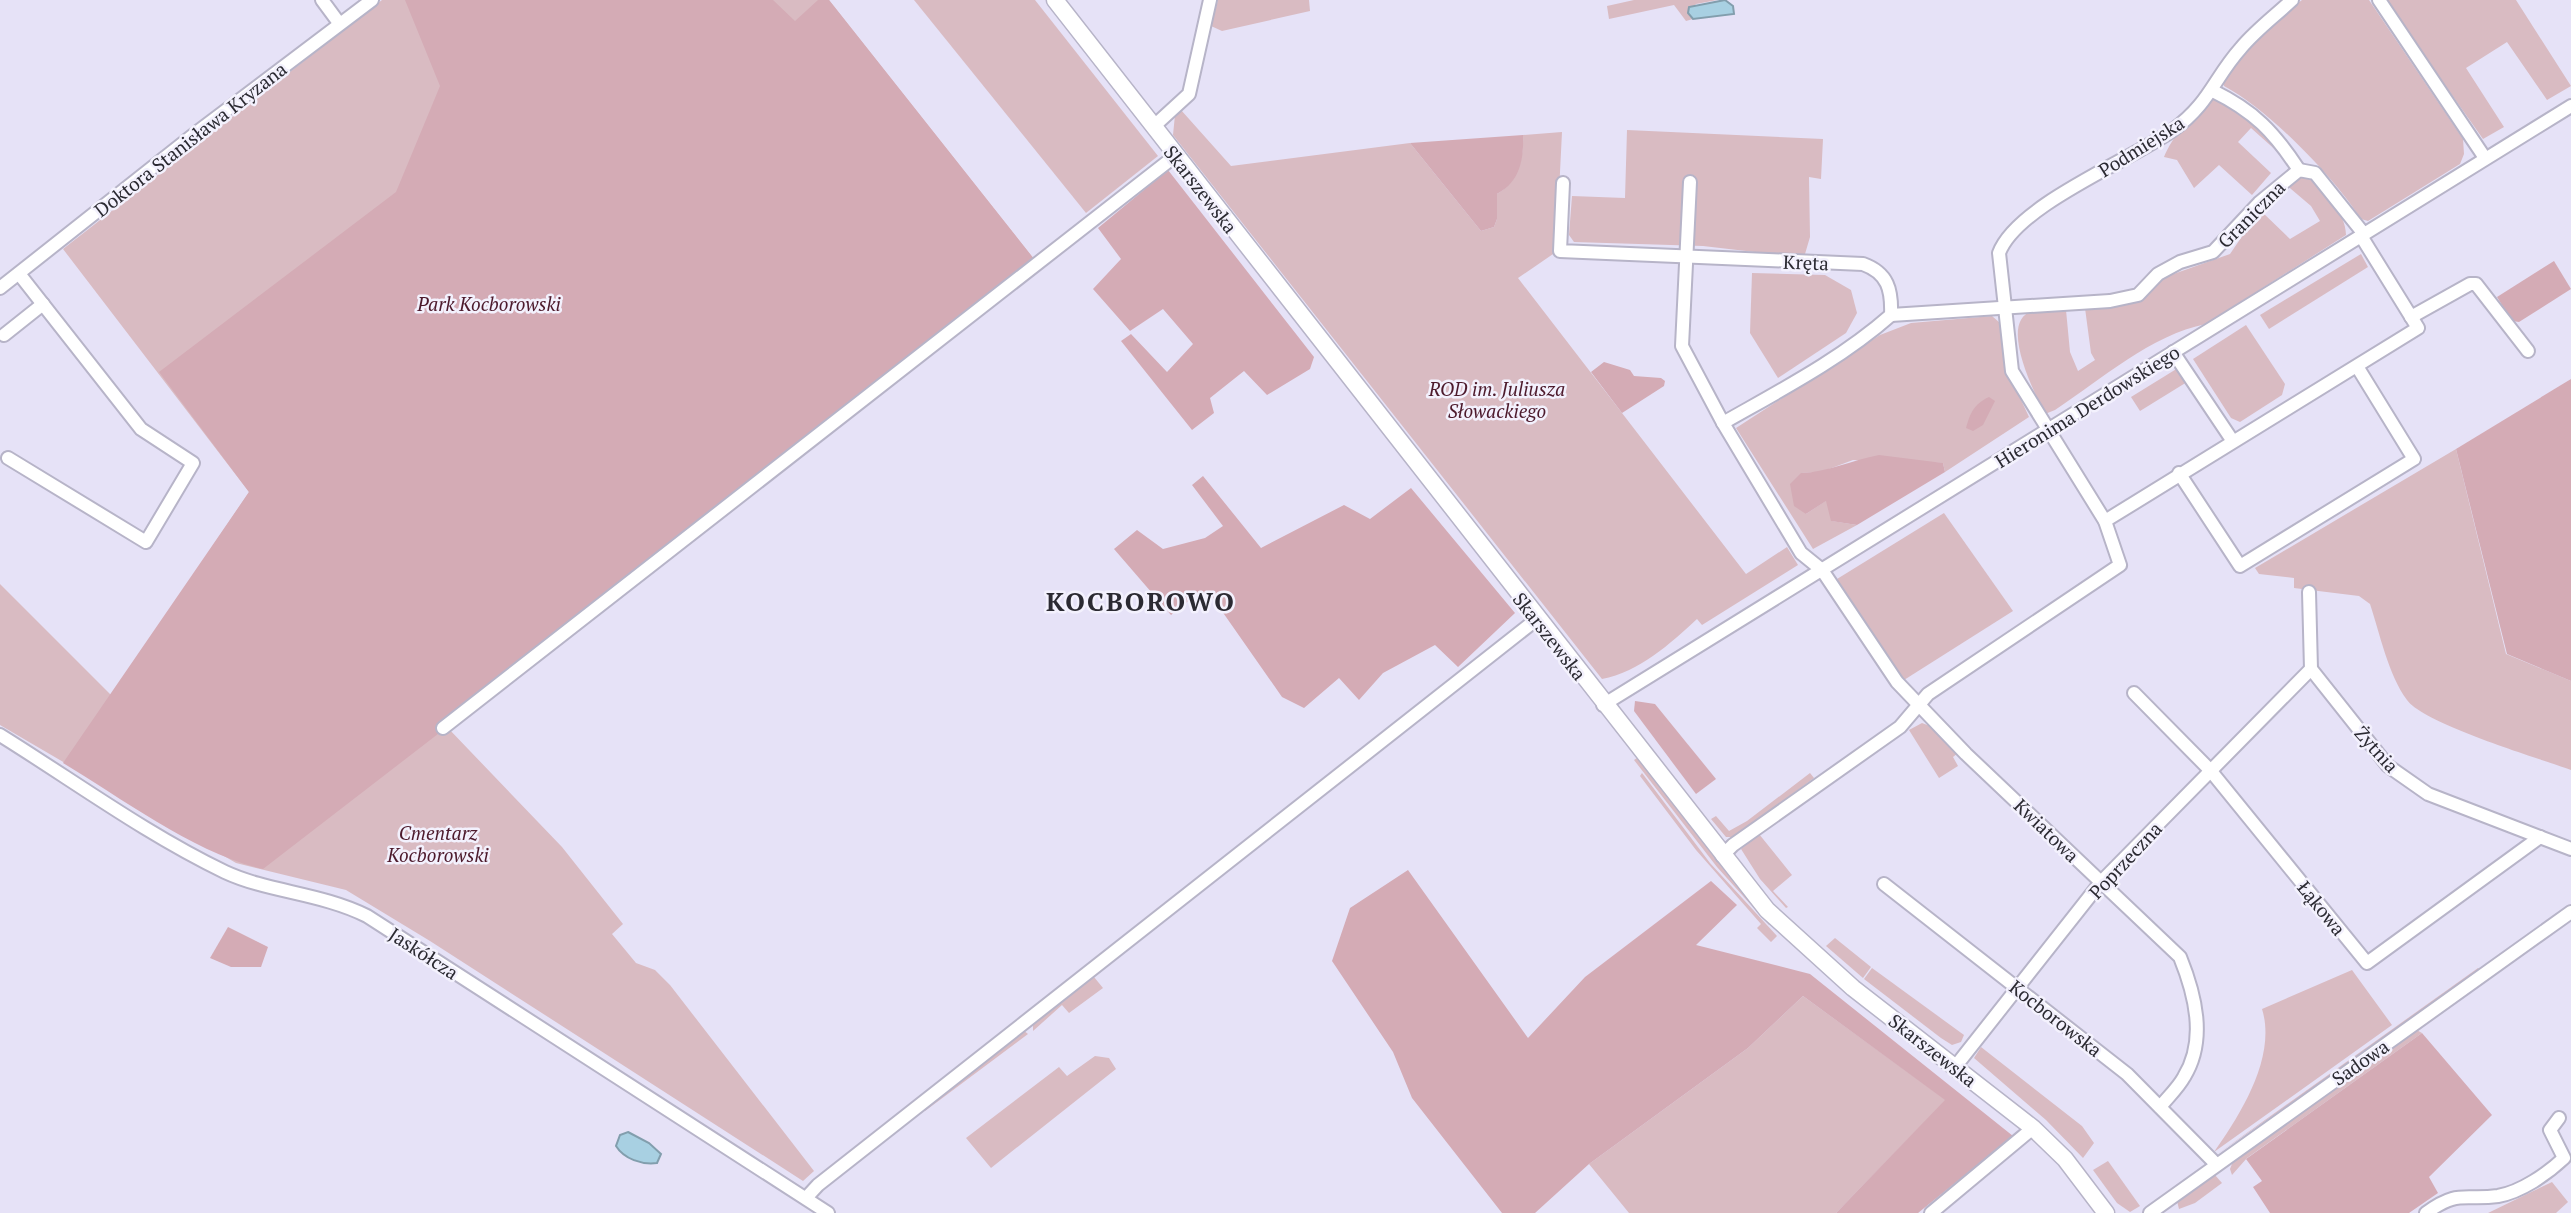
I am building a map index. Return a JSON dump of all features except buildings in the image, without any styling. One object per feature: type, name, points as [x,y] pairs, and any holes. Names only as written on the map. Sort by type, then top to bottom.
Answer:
[{"type":"main road","name":"Skarszewska","points":[[1055,0],[1766,910],[1813,954],[2033,1128],[2065,1159],[2106,1213]]},
{"type":"street","points":[[322,0],[339,23]]},
{"type":"street","name":"Doktora Stanisława Kryzana","points":[[10,282],[125,188],[372,0]]},
{"type":"street","points":[[1153,127],[1189,94],[1210,0]]},
{"type":"street","name":"Podmiejska","points":[[2005,306],[2000,253],[2003,243],[2067,191],[2172,131],[2204,104],[2240,48],[2292,0]]},
{"type":"street","points":[[2379,0],[2485,158]]},
{"type":"street","name":"Graniczna","points":[[2213,91],[2242,105],[2277,136],[2299,170],[2315,173],[2363,235],[2411,317]]},
{"type":"street","name":"Hieronima Derdowskiego","points":[[1604,705],[2571,106]]},
{"type":"street","points":[[443,728],[1175,156]]},
{"type":"street","name":"Graniczna","points":[[2005,306],[2110,301],[2138,295],[2158,274],[2180,262],[2213,252],[2259,203],[2299,170]]},
{"type":"street","points":[[1690,182],[1684,257],[1682,346],[1723,423],[1801,553],[1822,570]]},
{"type":"street","name":"Kręta","points":[[1563,183],[1560,251],[1863,264],[1878,269],[1888,282],[1892,295],[1891,315]]},
{"type":"street","points":[[8,458],[146,542],[193,463],[141,429],[43,304],[10,282]]},
{"type":"street","points":[[2105,521],[2232,440],[2358,368],[2418,328],[2411,317],[2470,284],[2476,284],[2528,351]]},
{"type":"street","points":[[4,335],[43,304]]},
{"type":"street","points":[[1722,856],[1733,845],[1900,727],[1928,694],[2120,565],[2105,521],[2012,372],[2005,306],[1891,315],[1819,368],[1723,423]]},
{"type":"street","points":[[2173,352],[2232,440]]},
{"type":"street","points":[[2179,473],[2240,566],[2414,459],[2358,368]]},
{"type":"street","name":"Kwiatowa","points":[[1822,570],[1897,682],[1966,754],[2180,957],[2193,989],[2198,1037],[2185,1077],[2160,1107]]},
{"type":"street","points":[[2309,592],[2311,669]]},
{"type":"street","points":[[806,1198],[818,1185],[1536,619]]},
{"type":"street","name":"Poprzeczna","points":[[1955,1067],[2101,882],[2311,669]]},
{"type":"street","name":"Żytnia","points":[[2311,669],[2388,766],[2414,786],[2571,849]]},
{"type":"street","name":"Łąkowa","points":[[2134,693],[2210,770],[2367,963],[2540,836]]},
{"type":"street","name":"Jaskółcza","points":[[0,735],[118,810],[227,873],[343,904],[367,916],[828,1213]]},
{"type":"street","name":"Kocborowska","points":[[1884,884],[2127,1074],[2216,1164]]},
{"type":"street","name":"Sadowa","points":[[2150,1213],[2571,912]]},
{"type":"street","points":[[2426,1213],[2454,1197],[2499,1196],[2547,1174],[2564,1158],[2550,1130],[2558,1118]]},
{"type":"street","points":[[1931,1213],[2033,1128]]},
{"type":"green space","name":"Park Kocborowski","points":[[382,0],[829,0],[1034,259],[447,727],[562,847],[623,924],[612,934],[636,963],[655,970],[670,985],[814,1171],[803,1181],[346,890],[236,863],[0,725],[0,584],[112,696],[249,492],[63,249]]},
{"type":"green space","name":"Park Kocborowski","points":[[405,0],[773,0],[795,21],[818,0],[829,0],[1034,259],[447,727],[263,869],[238,862],[186,838],[63,763],[249,492],[159,372],[396,192],[440,86]]},
{"type":"green space","points":[[914,0],[1035,0],[1158,156],[1086,213]]},
{"type":"green space","points":[[1218,0],[1309,0],[1310,11],[1222,31],[1211,26]]},
{"type":"green space","points":[[1634,0],[1717,0],[1696,4],[1688,13],[1693,19],[1686,21],[1674,5],[1609,19],[1607,6]]},
{"type":"green space","points":[[2302,0],[2369,0],[2463,139],[2464,154],[2460,164],[2368,221],[2361,219],[2334,183],[2280,127],[2224,86],[2223,79],[2268,26]]},
{"type":"green space","points":[[2385,0],[2516,0],[2571,86],[2547,100],[2507,42],[2466,68],[2504,127],[2483,139]]},
{"type":"green space","points":[[2219,96],[2254,120],[2269,136],[2280,154],[2251,128],[2238,142],[2271,173],[2252,195],[2219,165],[2194,188],[2177,160],[2164,157],[2195,113],[2211,99]]},
{"type":"green space","name":"ROD im. Juliusza Słowackiego","points":[[1181,110],[1231,166],[1410,143],[1481,231],[1494,227],[1497,219],[1497,194],[1515,176],[1522,152],[1523,135],[1562,132],[1556,252],[1518,278],[1746,574],[1787,547],[1798,565],[1702,625],[1697,619],[1641,664],[1602,679],[1173,135],[1175,115]]},
{"type":"green space","points":[[1627,130],[1823,139],[1821,179],[1809,177],[1810,237],[1805,254],[1772,254],[1703,246],[1574,242],[1569,235],[1572,196],[1625,198]]},
{"type":"green space","points":[[1523,135],[1523,153],[1516,176],[1497,194],[1497,219],[1494,227],[1481,231],[1410,143]]},
{"type":"green space","points":[[1168,170],[1314,357],[1310,369],[1267,395],[1244,371],[1210,398],[1214,413],[1192,430],[1121,341],[1131,334],[1167,372],[1193,344],[1163,309],[1130,331],[1093,289],[1121,259],[1098,228]]},
{"type":"green space","points":[[2298,173],[2309,175],[2333,203],[2342,218],[2346,235],[2206,324],[2146,348],[2055,410],[2045,414],[2027,375],[2018,342],[2018,328],[2023,317],[2037,310],[2066,310],[2070,352],[2078,371],[2095,360],[2091,353],[2085,308],[2135,300],[2165,277],[2230,254],[2260,210],[2290,239],[2320,221],[2311,206],[2284,183]]},
{"type":"green space","points":[[2361,254],[2368,267],[2269,329],[2260,315]]},
{"type":"green space","points":[[2554,261],[2571,289],[2519,322],[2512,321],[2497,297]]},
{"type":"green space","points":[[1752,273],[1825,275],[1851,290],[1857,313],[1846,333],[1778,378],[1750,333]]},
{"type":"green space","points":[[1992,316],[2000,323],[2008,372],[2029,417],[1945,472],[1943,463],[1853,460],[1821,472],[1801,473],[1806,514],[1827,500],[1832,521],[1857,525],[1813,549],[1736,428],[1880,335],[1911,323]]},
{"type":"green space","points":[[2246,325],[2285,384],[2282,395],[2240,422],[2231,418],[2193,359]]},
{"type":"green space","points":[[1604,362],[1630,370],[1634,376],[1661,378],[1665,381],[1664,386],[1622,413],[1591,372]]},
{"type":"green space","points":[[2178,368],[2187,382],[2140,411],[2131,397]]},
{"type":"green space","points":[[2571,379],[2571,681],[2507,654],[2456,449]]},
{"type":"green space","points":[[1989,397],[1995,401],[1983,425],[1973,431],[1966,428],[1973,410]]},
{"type":"green space","points":[[2456,449],[2506,654],[2571,681],[2571,770],[2458,730],[2418,709],[2407,700],[2390,666],[2370,604],[2359,596],[2294,588],[2294,578],[2259,574],[2255,568]]},
{"type":"green space","points":[[1879,455],[1943,463],[1945,472],[1857,525],[1831,521],[1826,501],[1806,514],[1794,506],[1790,484],[1801,473]]},
{"type":"green space","points":[[1203,476],[1261,548],[1344,505],[1370,519],[1411,488],[1515,613],[1458,667],[1435,645],[1383,673],[1359,700],[1339,678],[1304,708],[1282,697],[1210,594],[1197,594],[1171,615],[1114,549],[1137,530],[1163,549],[1205,538],[1223,526],[1192,485]]},
{"type":"green space","points":[[1944,513],[2013,611],[1904,680],[1837,579]]},
{"type":"green space","points":[[1635,701],[1655,704],[1716,779],[1696,794],[1634,711]]},
{"type":"green space","points":[[1922,723],[1938,729],[1958,753],[1953,757],[1958,766],[1939,778],[1909,730]]},
{"type":"green space","points":[[1637,758],[1720,864],[1771,923],[1769,925],[1717,867],[1634,760]]},
{"type":"green space","points":[[1642,773],[1710,863],[1777,936],[1771,942],[1757,928],[1761,924],[1696,850],[1640,776]]},
{"type":"green space","points":[[1810,773],[1814,778],[1734,837],[1726,837],[1711,819],[1716,816],[1729,831],[1747,821]]},
{"type":"green space","points":[[1759,834],[1792,875],[1773,891],[1788,907],[1786,908],[1760,879],[1741,849]]},
{"type":"green space","points":[[1408,870],[1528,1038],[1585,977],[1711,881],[1737,905],[1696,945],[1810,974],[2013,1136],[1918,1213],[1836,1213],[1945,1100],[1803,996],[1748,1048],[1589,1164],[1535,1213],[1502,1213],[1412,1098],[1393,1052],[1332,961],[1350,908]]},
{"type":"green space","points":[[228,927],[268,947],[261,967],[231,967],[210,958]]},
{"type":"green space","points":[[1835,938],[1871,967],[1863,978],[1826,946]]},
{"type":"green space","points":[[1872,968],[1964,1035],[1961,1042],[1952,1045],[1941,1038],[1864,979]]},
{"type":"green space","points":[[2478,968],[2481,971],[2216,1155]]},
{"type":"green space","points":[[2352,970],[2392,1025],[2214,1152],[2245,1103],[2260,1066],[2265,1027],[2262,1009]]},
{"type":"green space","points":[[1094,977],[1103,988],[1069,1013],[1062,1005],[1033,1031],[1033,1023]]},
{"type":"green space","points":[[1803,996],[1946,1100],[1836,1213],[1629,1213],[1589,1164],[1748,1048]]},
{"type":"green space","points":[[2415,1029],[2422,1033],[2247,1158],[2232,1175],[2230,1169],[2234,1159]]},
{"type":"green space","points":[[1023,1030],[1028,1034],[925,1111],[926,1106]]},
{"type":"green space","points":[[2422,1033],[2492,1115],[2429,1177],[2438,1193],[2409,1213],[2270,1213],[2253,1187],[2262,1181],[2246,1159]]},
{"type":"green space","points":[[1981,1047],[2082,1126],[2094,1143],[2083,1158],[2046,1120],[1974,1058]]},
{"type":"green space","points":[[1095,1056],[1109,1058],[1116,1069],[991,1168],[966,1138],[1059,1067],[1067,1076]]},
{"type":"green space","points":[[2108,1161],[2140,1206],[2130,1212],[2117,1203],[2093,1170]]},
{"type":"green space","points":[[2214,1174],[2222,1183],[2195,1203],[2179,1209],[2177,1201]]},
{"type":"green space","points":[[2552,1182],[2568,1202],[2556,1213],[2488,1213]]},
{"type":"water","points":[[1725,0],[1733,6],[1734,14],[1693,19],[1688,13],[1689,7]]},
{"type":"water","points":[[628,1132],[649,1143],[661,1154],[657,1163],[634,1160],[619,1151],[616,1146],[620,1135]]},
{"type":"district","name":"KOCBOROWO","points":[[1141,601]]},
{"type":"park label","name":"Cmentarz Kocborowski","points":[[438,843]]}]
